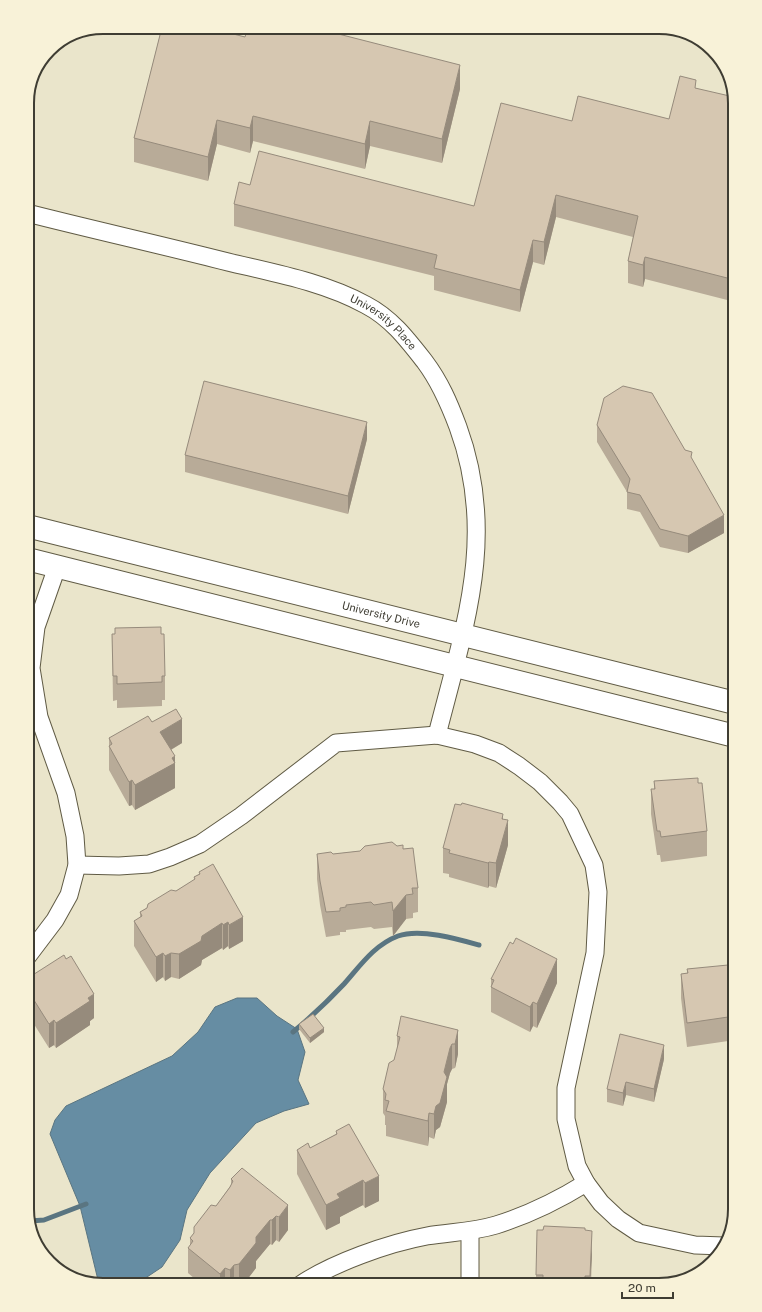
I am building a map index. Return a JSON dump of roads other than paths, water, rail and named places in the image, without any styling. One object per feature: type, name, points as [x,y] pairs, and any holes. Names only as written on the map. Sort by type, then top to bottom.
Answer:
[{"type":"main road","name":"University Drive","points":[[34,528],[728,701]]},
{"type":"main road","points":[[34,561],[728,734]]},
{"type":"street","name":"University Place","points":[[34,215],[310,283],[344,294],[367,306],[396,326],[434,373],[443,388],[463,441],[470,469],[478,516],[477,544],[470,602],[437,734]]},
{"type":"street","points":[[34,643],[36,627],[57,567]]},
{"type":"street","points":[[34,687],[39,718],[66,793],[75,836],[77,865],[68,895],[55,920],[34,948]]},
{"type":"street","points":[[77,865],[119,866],[149,864],[200,844],[241,816],[336,743],[437,734],[475,744],[498,753],[519,766],[540,782],[570,814],[594,865],[598,892],[595,954],[566,1088],[566,1119],[570,1142],[577,1166],[586,1183],[618,1219],[639,1233],[695,1245],[717,1246]]},
{"type":"street","points":[[310,1278],[364,1254],[426,1236],[470,1231],[495,1225],[552,1204],[586,1183]]},
{"type":"street","points":[[470,1231],[470,1278]]},
{"type":"water","points":[[237,998],[257,998],[277,1016],[297,1029],[305,1052],[298,1080],[309,1104],[284,1111],[256,1123],[210,1173],[187,1210],[180,1240],[162,1267],[146,1278],[97,1278],[80,1206],[50,1134],[55,1120],[66,1106],[172,1056],[198,1032],[215,1007]]},
{"type":"waterway","points":[[293,1032],[332,997],[375,950],[389,940],[398,936],[417,933],[450,937],[479,945]]},
{"type":"waterway","points":[[35,1221],[44,1220],[86,1204]]}]
